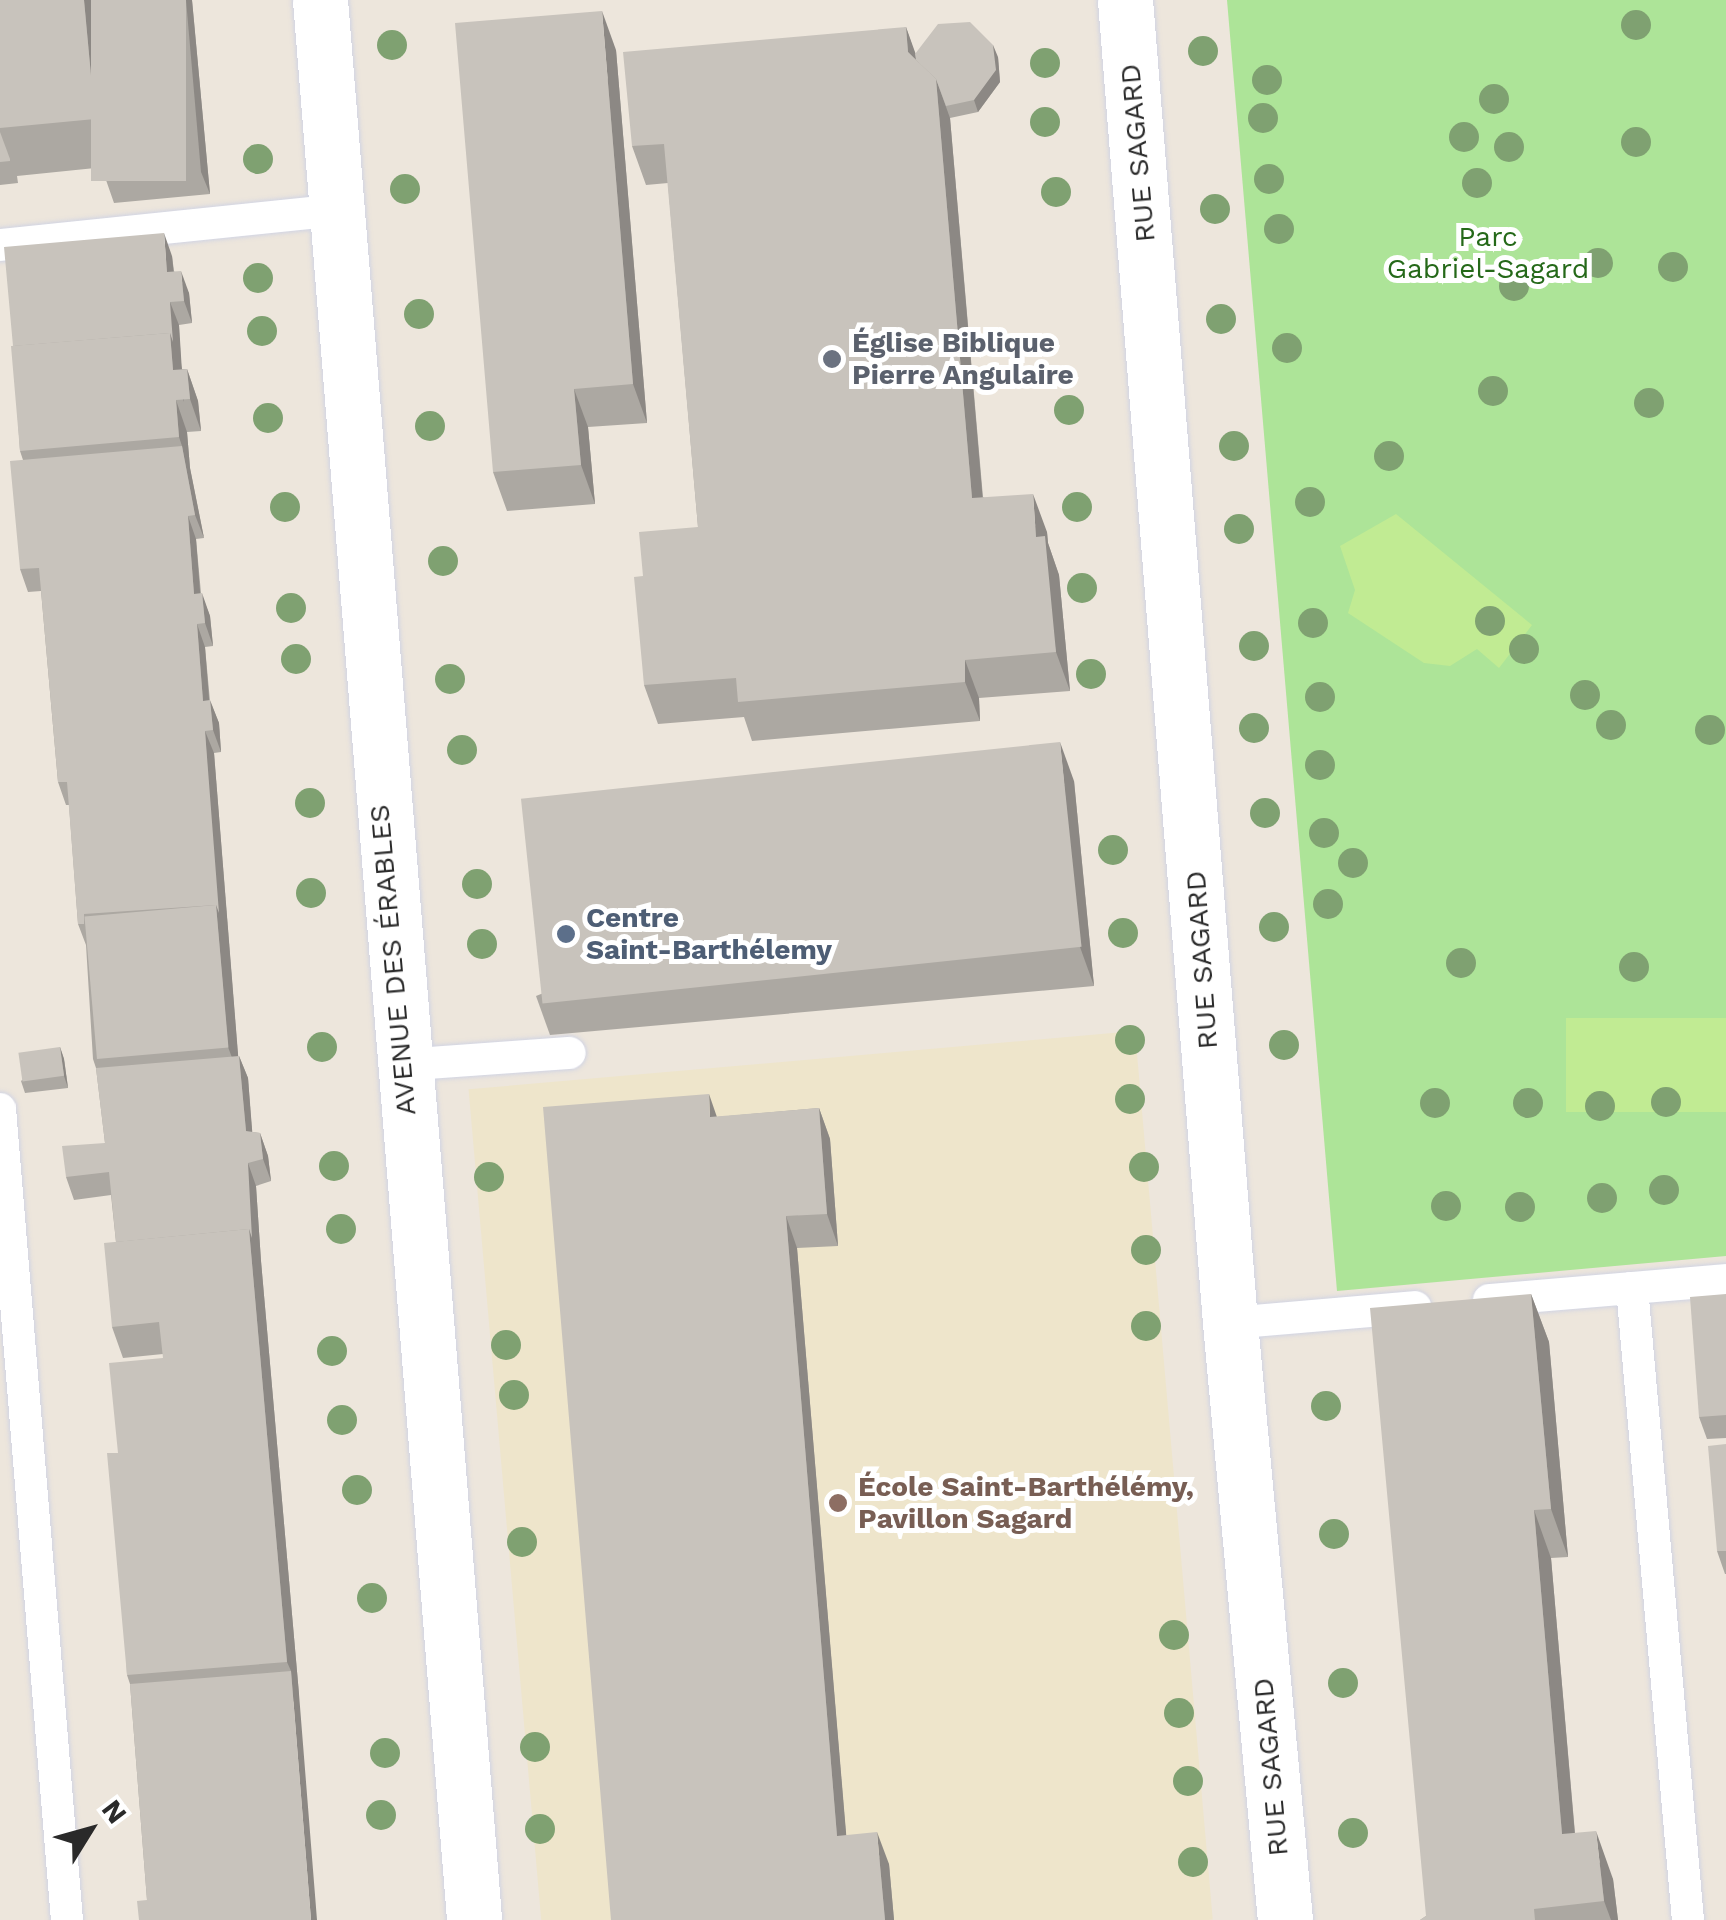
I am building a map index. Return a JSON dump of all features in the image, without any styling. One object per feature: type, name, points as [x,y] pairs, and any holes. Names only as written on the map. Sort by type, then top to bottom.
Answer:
[{"type":"street","name":"AVENUE DES ÉRABLES","points":[[320,0],[401,1065],[474,1920]]},
{"type":"street","name":"RUE SAGARD","points":[[1125,0],[1230,1323],[1286,1920]]},
{"type":"lane","points":[[0,244],[336,210]]},
{"type":"lane","points":[[401,1065],[570,1052]]},
{"type":"lane","points":[[0,1109],[67,1920]]},
{"type":"lane","points":[[1230,1323],[1726,1280]]},
{"type":"lane","points":[[1632,1288],[1688,1920]]},
{"type":"shaded area","name":"École Saint-Barthélémy, Pavillon Sagard","points":[[1135,1031],[1213,1920],[541,1920],[469,1089]]},
{"type":"green space","name":"Parc Gabriel-Sagard","points":[[1227,0],[1726,0],[1726,1256],[1337,1291]]},
{"type":"green space","points":[[1396,514],[1532,625],[1499,668],[1477,649],[1450,666],[1424,663],[1348,613],[1355,590],[1340,546]]},
{"type":"green space","points":[[1566,1018],[1726,1018],[1726,1112],[1566,1112]]},
{"type":"building","points":[[0,0],[84,0],[95,119],[0,128]]},
{"type":"building","points":[[91,0],[186,0],[186,181],[91,181]]},
{"type":"building","points":[[602,11],[633,384],[574,389],[581,465],[493,472],[455,23]]},
{"type":"building","points":[[970,22],[993,45],[996,70],[974,100],[946,106],[936,79],[916,60],[915,54],[938,24]]},
{"type":"building","name":"Église Biblique Pierre Angulaire","points":[[906,27],[908,52],[936,79],[972,498],[1033,494],[1036,537],[1045,536],[1056,652],[965,660],[965,682],[738,702],[736,678],[644,685],[634,577],[643,576],[639,532],[698,527],[664,144],[632,146],[623,52]]},
{"type":"building","points":[[0,132],[10,159],[10,161],[0,162]]},
{"type":"building","points":[[164,233],[167,272],[181,271],[184,301],[170,302],[173,342],[170,333],[13,346],[4,247]]},
{"type":"building","points":[[170,333],[173,370],[187,369],[190,399],[176,400],[179,437],[20,451],[11,346]]},
{"type":"building","points":[[182,446],[195,515],[188,516],[194,594],[202,593],[205,623],[197,624],[203,701],[210,700],[213,730],[205,731],[219,913],[216,905],[84,914],[84,924],[78,924],[67,782],[58,782],[39,568],[20,569],[10,461]]},
{"type":"building","points":[[1060,742],[1082,947],[543,1004],[521,799]]},
{"type":"building","points":[[216,905],[228,1047],[97,1059],[85,917]]},
{"type":"building","points":[[60,1047],[64,1076],[22,1082],[18,1053]]},
{"type":"building","points":[[239,1056],[246,1131],[260,1133],[263,1159],[248,1163],[252,1238],[249,1229],[116,1242],[109,1172],[66,1177],[62,1146],[105,1143],[96,1068]]},
{"type":"building","points":[[709,1094],[710,1117],[819,1108],[827,1214],[786,1216],[837,1836],[877,1832],[885,1920],[611,1920],[543,1107]]},
{"type":"building","points":[[249,1229],[287,1662],[127,1675],[107,1453],[118,1453],[109,1363],[163,1358],[159,1322],[112,1327],[104,1243]]},
{"type":"building","points":[[1531,1294],[1551,1509],[1534,1510],[1562,1834],[1596,1831],[1604,1901],[1534,1909],[1535,1920],[1420,1920],[1426,1916],[1370,1308]]},
{"type":"building","points":[[1726,1294],[1726,1415],[1699,1417],[1690,1297]]},
{"type":"building","points":[[1726,1444],[1726,1551],[1717,1551],[1708,1446]]},
{"type":"building","points":[[291,1671],[311,1920],[139,1920],[137,1901],[147,1900],[130,1684]]},
{"type":"place","name":"Église Biblique Pierre Angulaire","points":[[832,359]]},
{"type":"place","name":"Centre Saint-Barthélemy","points":[[566,934]]},
{"type":"place","name":"École Saint-Barthélémy, Pavillon Sagard","points":[[838,1503]]}]
